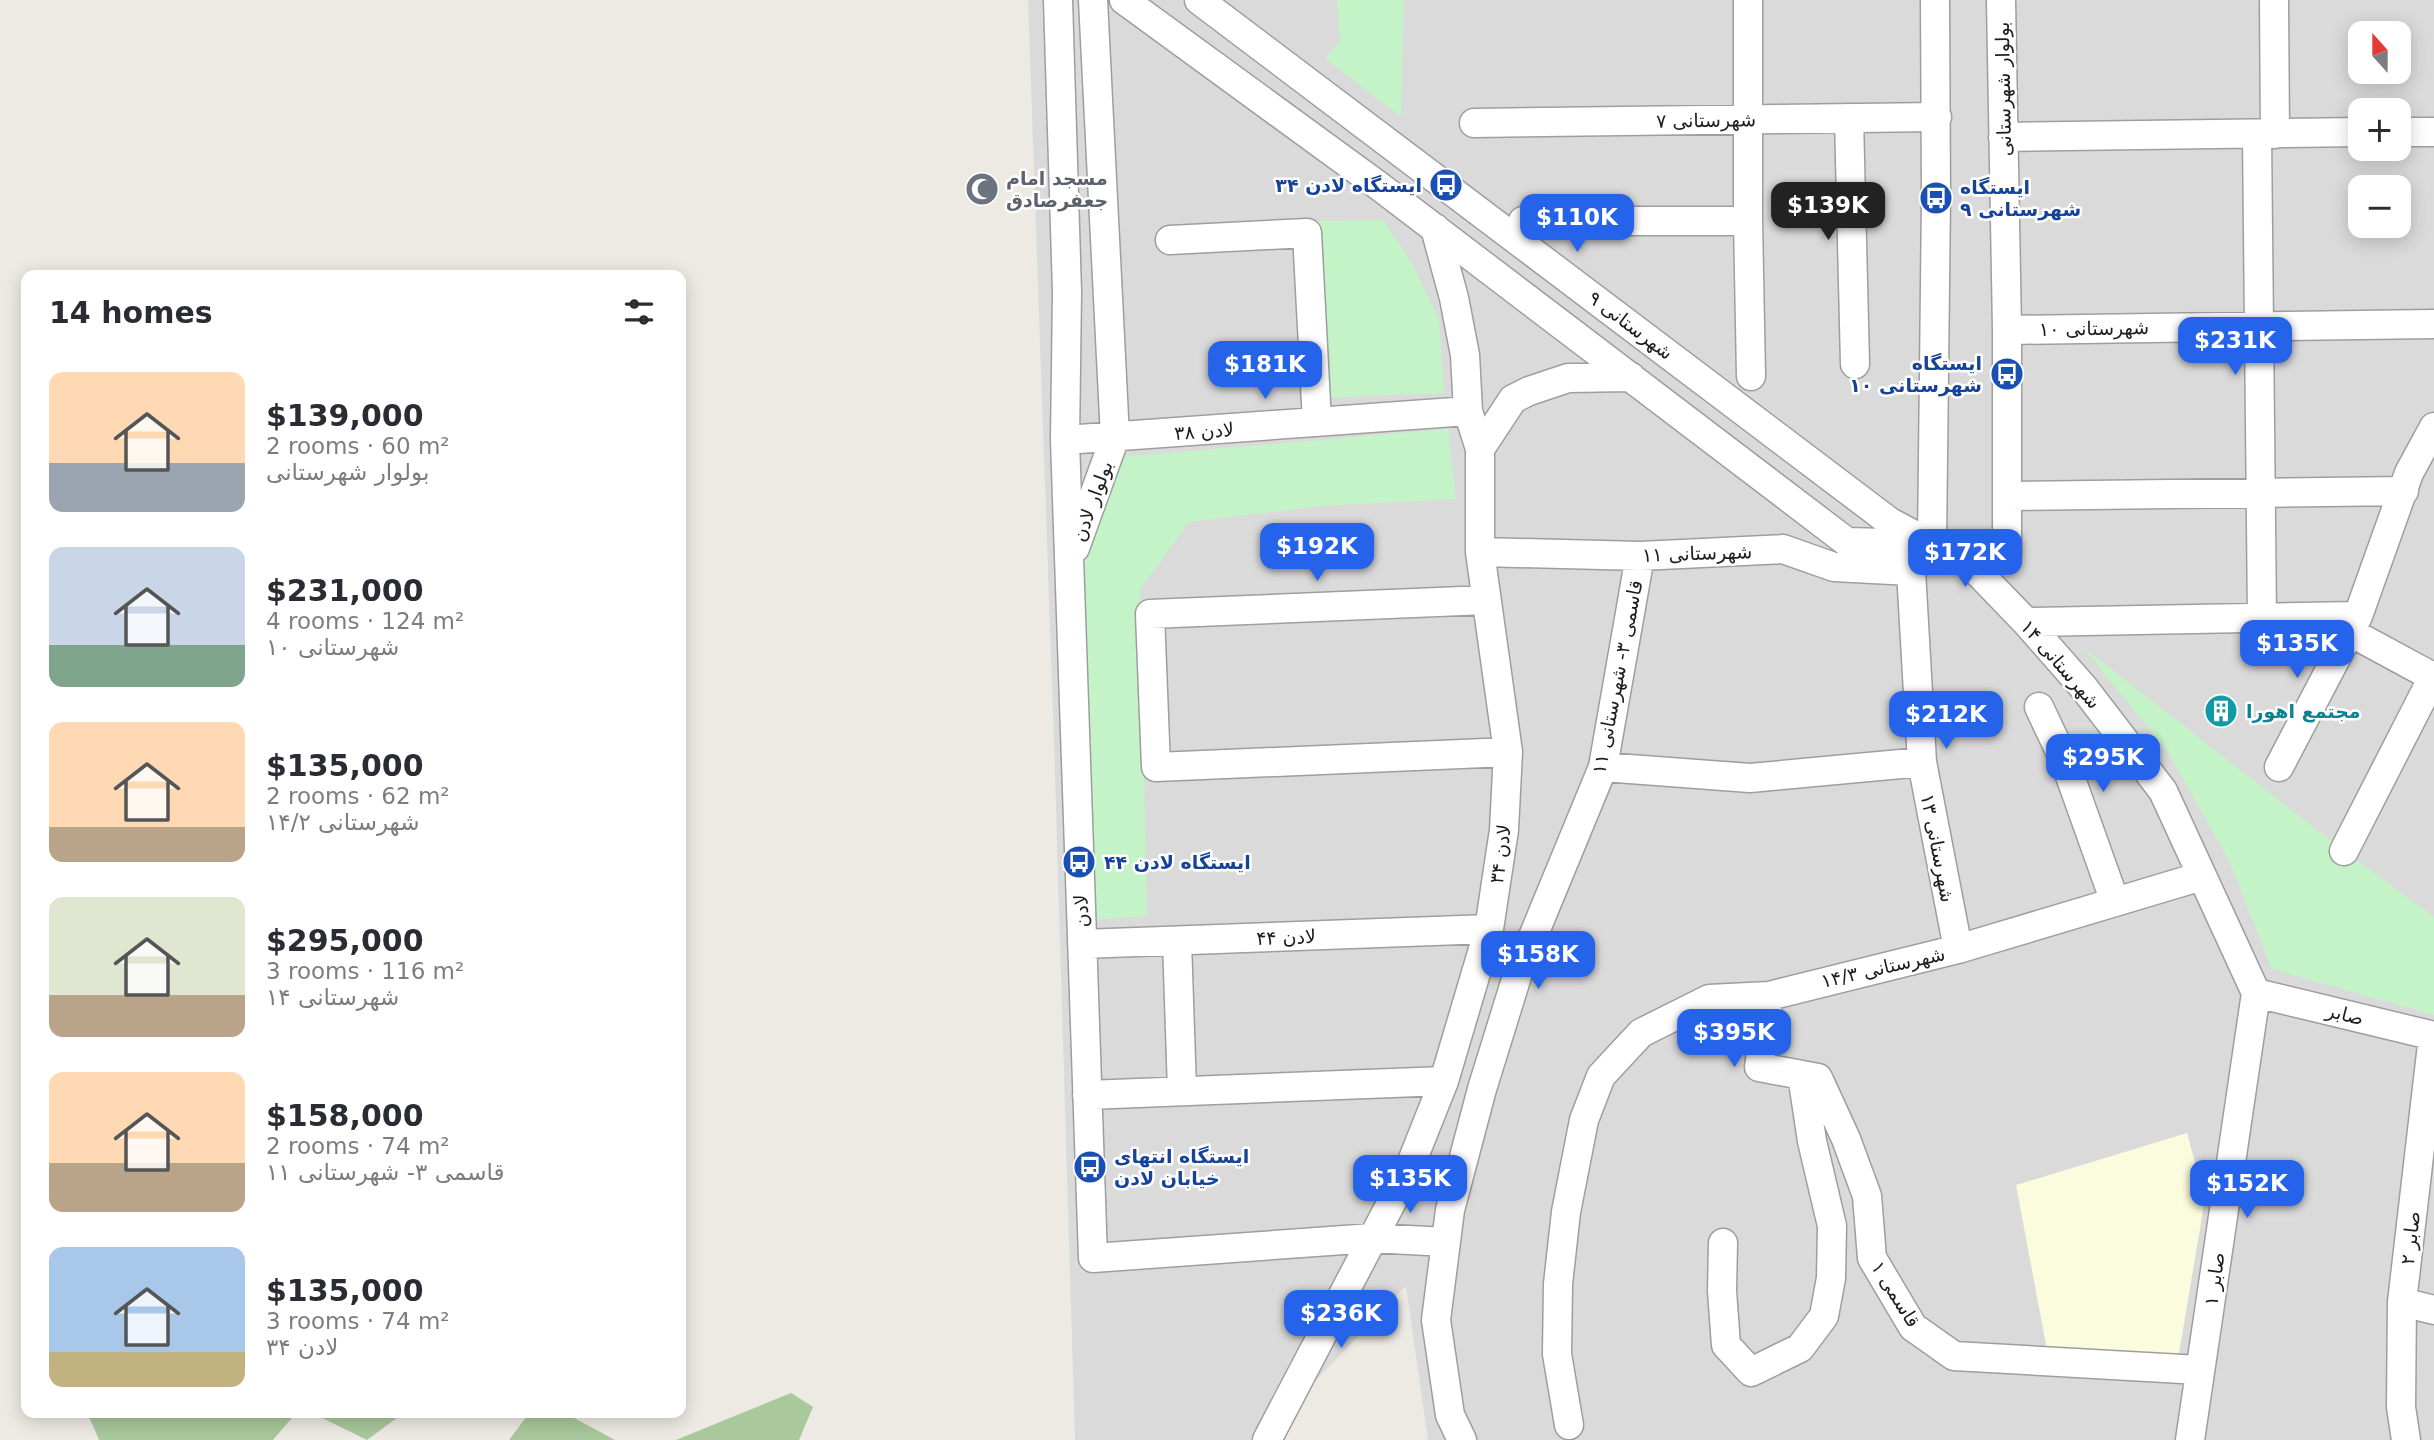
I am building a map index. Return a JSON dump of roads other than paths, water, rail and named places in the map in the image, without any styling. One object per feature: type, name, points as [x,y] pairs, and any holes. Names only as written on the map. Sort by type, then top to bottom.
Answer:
[{"type":"street","name":"بولوار لادن","points":[[1058,0],[1066,292],[1065,440],[1069,564]]},
{"type":"street","name":"بولوار لادن","points":[[1069,564],[1115,437],[1093,0]]},
{"type":"street","points":[[1124,0],[1435,228],[1847,542],[1933,544]]},
{"type":"street","name":"شهرستانی ۹","points":[[1199,0],[1890,522],[1971,565]]},
{"type":"street","points":[[1748,0],[1751,376]]},
{"type":"street","points":[[1911,571],[1933,544],[1937,117],[1935,0]]},
{"type":"street","name":"بولوار شهرستانی","points":[[1971,565],[2007,555],[2007,330],[2001,0]]},
{"type":"street","points":[[2262,619],[2259,326],[2274,0]]},
{"type":"street","name":"شهرستانی ۷","points":[[1474,123],[1937,117]]},
{"type":"street","points":[[1849,118],[1855,364]]},
{"type":"street","points":[[2003,137],[2348,132]]},
{"type":"street","points":[[2411,132],[2434,132]]},
{"type":"street","points":[[1523,221],[1748,221]]},
{"type":"street","name":"لادن ۳۴","points":[[1267,1440],[1409,1168],[1444,1082],[1489,929],[1504,830],[1508,752],[1480,552],[1480,449],[1468,411],[1465,355],[1454,298],[1435,228]]},
{"type":"street","points":[[1170,240],[1307,233],[1317,422]]},
{"type":"street","name":"شهرستانی ۱۰","points":[[2007,330],[2434,324]]},
{"type":"street","points":[[1480,449],[1513,399],[1529,391],[1568,379],[1631,377]]},
{"type":"street","name":"لادن ۳۸","points":[[1065,440],[1468,411]]},
{"type":"street","points":[[2279,767],[2354,624],[2416,477],[2434,427]]},
{"type":"street","points":[[2007,496],[2260,493],[2416,477]]},
{"type":"street","name":"شهرستانی ۱۱","points":[[1480,552],[1640,555],[1783,549],[1835,567],[1911,571]]},
{"type":"street","name":"قاسمی ۳- شهرستانی ۱۱","points":[[1462,1440],[1450,1415],[1436,1320],[1450,1210],[1518,973],[1602,767],[1640,555]]},
{"type":"street","name":"لادن","points":[[1069,564],[1093,1258],[1372,1238]]},
{"type":"street","name":"شهرستانی ۱۴","points":[[1971,565],[2084,688],[2163,791],[2256,993]]},
{"type":"street","name":"شهرستانی ۱۳","points":[[1911,571],[1922,762],[1958,949]]},
{"type":"street","points":[[1486,600],[1150,614],[1156,767],[1508,752]]},
{"type":"street","points":[[2026,622],[2262,619],[2354,624],[2433,677],[2344,851]]},
{"type":"street","points":[[2039,707],[2065,762],[2115,902]]},
{"type":"street","points":[[1602,767],[1750,778],[1922,762]]},
{"type":"street","name":"شهرستانی ۱۴/۳","points":[[1569,1425],[1557,1354],[1558,1284],[1566,1212],[1584,1120],[1601,1076],[1641,1033],[1709,999],[1769,996],[1958,949],[2202,876]]},
{"type":"street","name":"لادن ۴۴","points":[[1082,944],[1489,929]]},
{"type":"street","points":[[1177,941],[1182,1091]]},
{"type":"street","name":"صابر","points":[[2256,993],[2433,1036]]},
{"type":"street","name":"صابر ۱","points":[[2190,1440],[2256,993]]},
{"type":"street","points":[[1723,1243],[1722,1291],[1726,1345],[1751,1372],[1800,1348],[1824,1316],[1831,1279],[1832,1226],[1812,1140],[1802,1075],[1759,1067],[1769,996]]},
{"type":"street","name":"صابر ۲","points":[[2406,1440],[2401,1406],[2402,1303],[2433,1036]]},
{"type":"street","name":"قاسمی ۱","points":[[1802,1075],[1818,1078],[1846,1139],[1867,1196],[1872,1258],[1913,1327],[1954,1356],[2200,1370]]},
{"type":"street","points":[[1087,1095],[1444,1082]]},
{"type":"street","points":[[1372,1238],[1446,1242]]},
{"type":"street","points":[[2402,1303],[2434,1310]]},
{"type":"place","name":"ایستگاه لادن ۳۴","points":[[1446,185]]},
{"type":"place","name":"مسجد امام جعفرصادق","points":[[982,189]]},
{"type":"place","name":"ایستگاه شهرستانی ۹","points":[[1936,198]]},
{"type":"place","name":"ایستگاه شهرستانی ۱۰","points":[[2007,374]]},
{"type":"place","name":"مجتمع اهورا","points":[[2221,711]]},
{"type":"place","name":"ایستگاه لادن ۴۴","points":[[1079,862]]},
{"type":"place","name":"ایستگاه انتهای خیابان لادن","points":[[1090,1167]]}]
